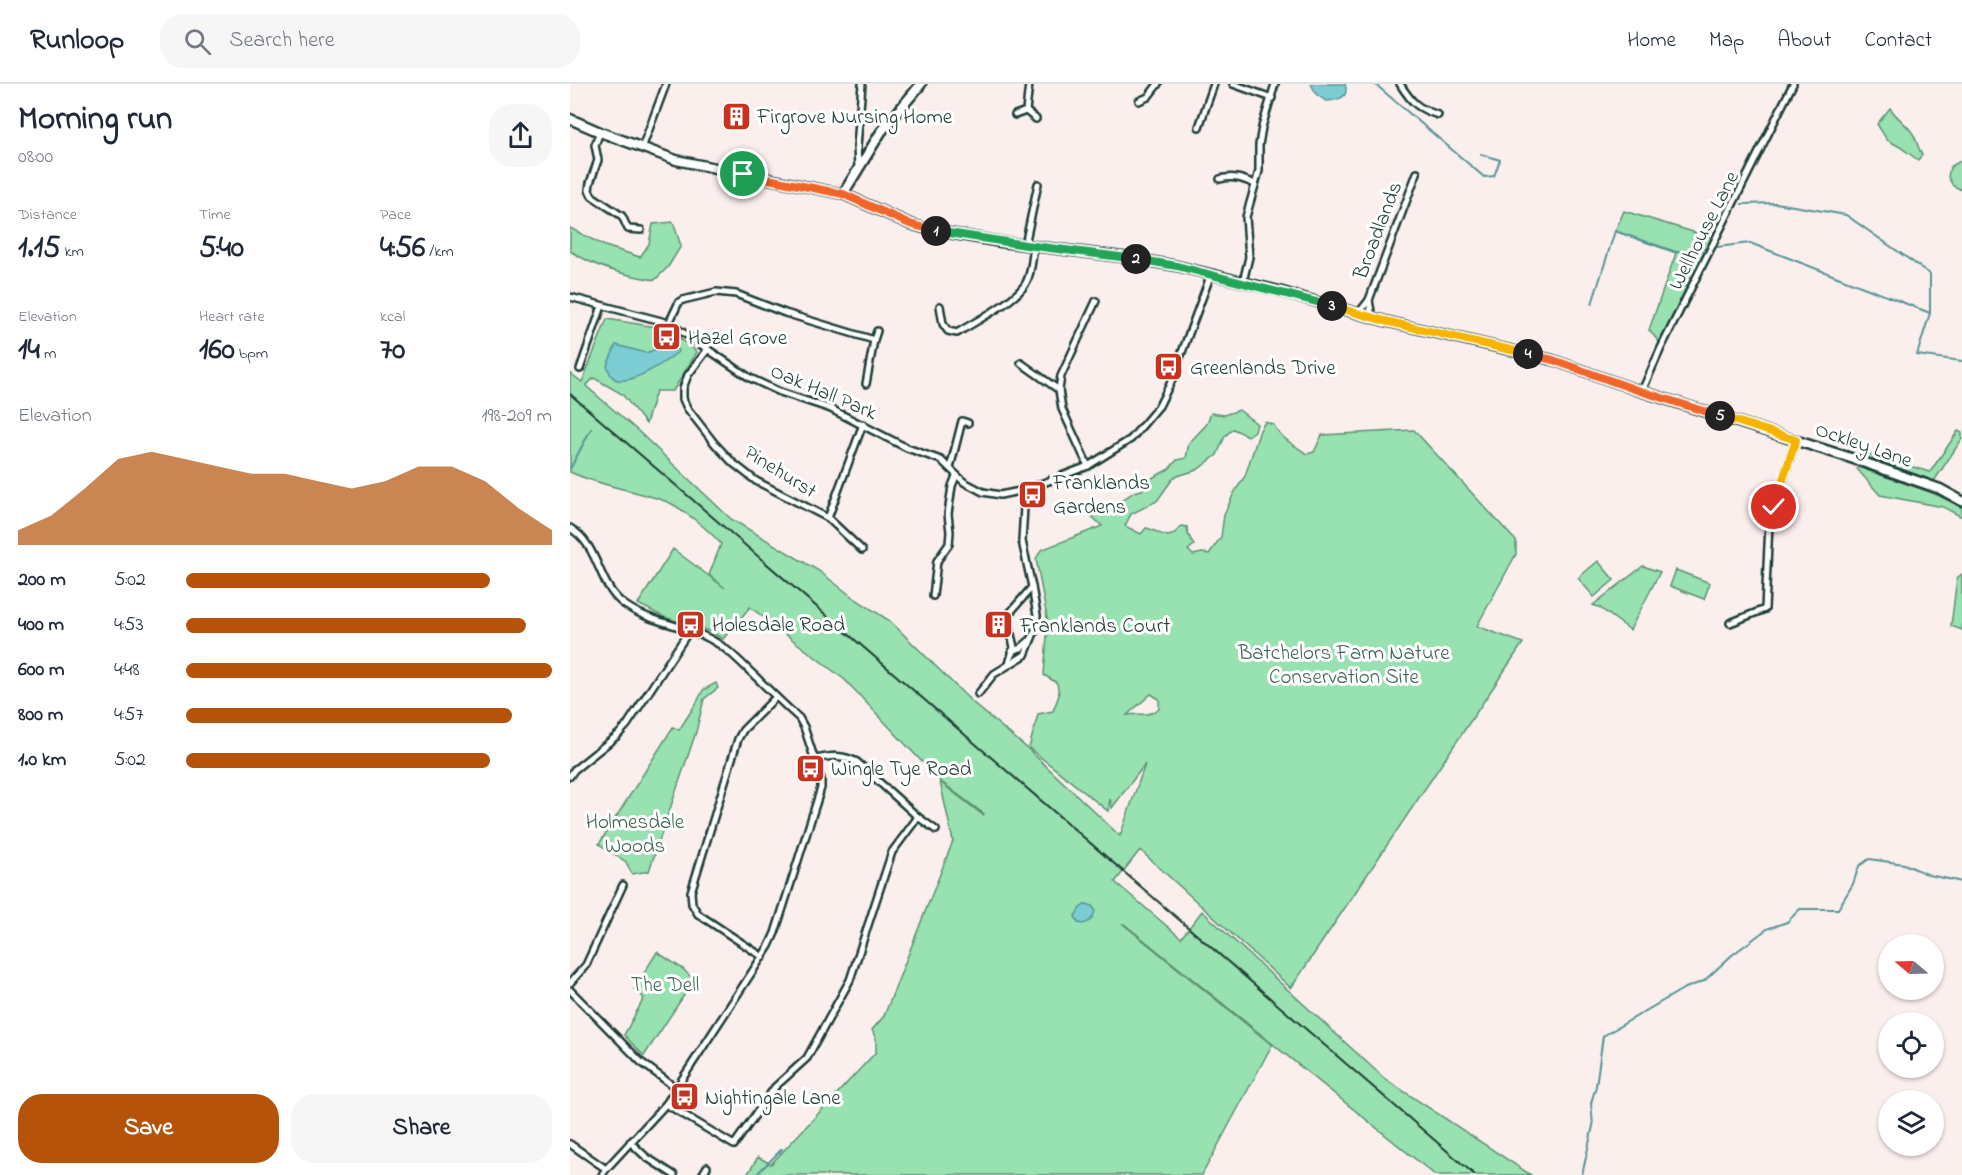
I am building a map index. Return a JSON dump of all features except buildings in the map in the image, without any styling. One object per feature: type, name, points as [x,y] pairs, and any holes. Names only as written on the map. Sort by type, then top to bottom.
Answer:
[{"type":"street","points":[[642,148],[666,84]]},
{"type":"street","points":[[858,168],[857,147],[862,84]]},
{"type":"street","points":[[843,194],[881,132],[921,84]]},
{"type":"street","points":[[1026,111],[1029,84]]},
{"type":"street","points":[[1139,101],[1148,97],[1158,84]]},
{"type":"street","points":[[1199,127],[1214,84]]},
{"type":"street","points":[[1233,84],[1272,98]]},
{"type":"street","points":[[1243,282],[1249,257],[1246,217],[1259,171],[1262,127],[1275,84]]},
{"type":"street","points":[[1400,84],[1412,102],[1420,109],[1438,115]]},
{"type":"street","name":"Wellhouse Lane","points":[[1642,391],[1661,348],[1793,84]]},
{"type":"street","points":[[1016,115],[1026,111]]},
{"type":"street","points":[[1026,111],[1036,119]]},
{"type":"street","name":"Ockley Lane","points":[[570,119],[676,160],[843,194],[910,224],[931,230],[1177,266],[1358,314],[1553,360],[1940,489],[1962,501]]},
{"type":"street","points":[[600,132],[595,145],[598,160],[589,190],[592,196],[622,216],[628,229],[641,230]]},
{"type":"street","name":"Broadlands","points":[[1358,314],[1369,300],[1417,173]]},
{"type":"street","points":[[1220,179],[1240,177],[1255,184]]},
{"type":"street","points":[[940,306],[943,324],[948,331],[957,333],[1015,296],[1026,284],[1030,273],[1030,246],[1038,184]]},
{"type":"street","points":[[968,423],[962,422],[950,468],[956,476],[983,492],[1000,495],[1025,490],[1088,466],[1131,439],[1159,406],[1171,382],[1211,274]]},
{"type":"street","points":[[669,323],[679,302],[716,292],[736,294],[785,313],[874,340]]},
{"type":"street","name":"Oak Hall Park","points":[[570,297],[669,323],[750,378],[780,392],[831,409],[904,447],[941,460],[950,468]]},
{"type":"street","name":"Broadlands","points":[[1369,300],[1372,317]]},
{"type":"street","points":[[1088,466],[1062,409],[1059,390],[1061,376],[1096,301]]},
{"type":"street","points":[[580,369],[602,306]]},
{"type":"street","points":[[866,384],[877,331]]},
{"type":"street","name":"Pinehurst","points":[[708,349],[688,375],[683,388],[683,399],[687,408],[733,463],[756,481],[828,518],[862,550]]},
{"type":"street","points":[[1021,363],[1059,390]]},
{"type":"street","points":[[828,518],[863,424]]},
{"type":"street","points":[[1731,623],[1765,609],[1769,524],[1796,440]]},
{"type":"street","points":[[933,597],[937,561],[949,544],[948,514],[952,486],[956,476]]},
{"type":"street","points":[[978,694],[994,674],[1025,656],[1036,628],[1037,615],[1022,541],[1025,490]]},
{"type":"street","points":[[570,528],[578,533],[590,547],[609,588],[621,602],[663,623],[709,638],[726,649],[799,718],[821,779],[821,788],[775,933],[762,957],[666,1104],[604,1172],[570,1144]]},
{"type":"street","points":[[1009,664],[1014,647],[1008,622],[1009,614],[1032,587]]},
{"type":"street","points":[[570,776],[574,770],[627,725],[689,631]]},
{"type":"street","points":[[1012,651],[1021,648],[1030,640]]},
{"type":"street","points":[[762,957],[698,914],[692,904],[691,892],[738,739],[743,730],[776,697]]},
{"type":"street","points":[[815,759],[835,755],[848,757],[857,762],[918,817],[936,830]]},
{"type":"street","points":[[666,1104],[734,1145],[775,1088],[807,1058],[850,980],[892,852],[918,817]]},
{"type":"street","points":[[570,982],[586,965],[624,885]]},
{"type":"street","points":[[570,990],[640,1062],[676,1088]]},
{"type":"street","points":[[630,1142],[646,1157],[674,1175]]},
{"type":"street","points":[[702,1175],[707,1167]]},
{"type":"green space","points":[[1890,108],[1915,137],[1922,155],[1918,160],[1887,140],[1877,124]]},
{"type":"green space","points":[[1962,160],[1962,190],[1953,186],[1948,177],[1950,167]]},
{"type":"green space","points":[[1624,211],[1713,238],[1660,343],[1649,330],[1676,253],[1615,231]]},
{"type":"green space","points":[[673,222],[681,246],[668,267],[655,280],[611,270],[570,251],[570,228],[605,246],[640,257],[649,244],[653,224]]},
{"type":"green space","name":"Batchelors Farm Nature Conservation Site","points":[[607,319],[668,329],[697,352],[673,391],[656,391],[646,424],[622,394],[594,378],[586,386],[638,431],[731,519],[819,571],[854,598],[890,621],[972,702],[1028,749],[1120,836],[1145,764],[1112,808],[1110,799],[1108,811],[1029,748],[1038,714],[1053,711],[1059,695],[1057,683],[1044,675],[1048,623],[1036,559],[1041,550],[1102,526],[1085,510],[1090,504],[1101,510],[1109,509],[1134,492],[1142,490],[1152,478],[1169,469],[1177,460],[1186,458],[1189,443],[1206,425],[1211,413],[1224,415],[1239,410],[1257,424],[1255,431],[1248,436],[1233,429],[1225,436],[1217,455],[1197,470],[1174,477],[1157,501],[1131,514],[1125,526],[1141,534],[1146,528],[1168,536],[1181,526],[1187,527],[1194,545],[1188,550],[1193,555],[1209,554],[1221,537],[1224,515],[1245,476],[1260,430],[1265,422],[1274,425],[1284,438],[1307,454],[1314,452],[1322,435],[1414,430],[1516,541],[1516,554],[1477,626],[1523,643],[1291,988],[1140,850],[1115,882],[1181,938],[1202,911],[1385,1079],[1531,1175],[1435,1175],[1123,924],[1272,1045],[1202,1175],[747,1175],[758,1157],[771,1164],[876,1052],[876,1039],[872,1030],[884,1016],[953,841],[940,782],[984,814],[940,781],[845,680],[750,607],[723,639],[709,631],[664,617],[638,604],[673,549],[725,588],[709,575],[721,544],[695,520],[671,504],[570,472],[570,373],[582,382]],"holes":[[[1151,694],[1159,699],[1159,709],[1147,714],[1127,715]]]},
{"type":"green space","points":[[1958,431],[1962,433],[1962,439],[1934,481],[1884,463],[1862,458],[1863,452],[1930,472]]},
{"type":"green space","points":[[1858,467],[1933,493],[1962,507],[1962,517],[1943,507],[1880,495],[1857,469]]},
{"type":"green space","points":[[1598,561],[1614,580],[1594,597],[1578,578]]},
{"type":"green space","points":[[1643,566],[1660,572],[1630,630],[1593,605]]},
{"type":"green space","points":[[1676,570],[1710,583],[1704,599],[1670,586]]},
{"type":"green space","points":[[1962,574],[1962,630],[1951,626],[1957,578]]},
{"type":"green space","name":"Holmesdale Woods","points":[[716,683],[718,688],[704,699],[696,732],[649,871],[632,874],[626,862],[599,844],[673,727],[679,730],[703,690]]},
{"type":"green space","name":"The Dell","points":[[657,952],[683,969],[694,980],[644,1056],[624,1035],[644,998],[634,989]]},
{"type":"water","points":[[1311,84],[1345,84],[1346,92],[1339,99],[1326,101],[1317,95]]},
{"type":"water","points":[[672,343],[679,351],[642,375],[618,380],[614,378],[607,366],[616,345],[646,353]]},
{"type":"water","points":[[1086,904],[1095,910],[1093,916],[1087,923],[1078,923],[1075,916]]},
{"type":"waterway","points":[[1375,84],[1484,177],[1494,176],[1500,160],[1481,154]]},
{"type":"waterway","points":[[1742,204],[1776,203],[1846,215],[1930,274],[1930,313],[1917,355],[1962,361]]},
{"type":"waterway","points":[[1592,304],[1615,231],[1676,252],[1750,243],[1930,313]]},
{"type":"waterway","points":[[570,469],[591,429]]},
{"type":"waterway","points":[[1582,1175],[1593,1126],[1591,1103],[1596,1086],[1603,1036],[1683,989],[1704,981],[1732,955],[1767,929],[1787,922],[1800,909],[1838,909],[1853,884],[1859,866],[1869,859],[1904,864],[1929,875],[1962,882]]},
{"type":"waterway","points":[[756,1175],[782,1149]]},
{"type":"railway","points":[[570,394],[1475,1175]]},
{"type":"place","name":"Firgrove Nursing Home","points":[[736,116]]},
{"type":"place","name":"Hazel Grove","points":[[667,337]]},
{"type":"place","name":"Greenlands Drive","points":[[1169,367]]},
{"type":"place","name":"Franklands Gardens","points":[[1032,494]]},
{"type":"place","name":"Holesdale Road","points":[[691,624]]},
{"type":"place","name":"Franklands Court","points":[[999,625]]},
{"type":"place","name":"Wingle Tye Road","points":[[810,768]]},
{"type":"place","name":"Nightingale Lane","points":[[684,1097]]},
{"type":"route","points":[[743,174],[843,194],[910,224],[931,230],[1007,243],[1177,266],[1275,290],[1385,321],[1553,360],[1634,389],[1796,440],[1774,507]]}]
